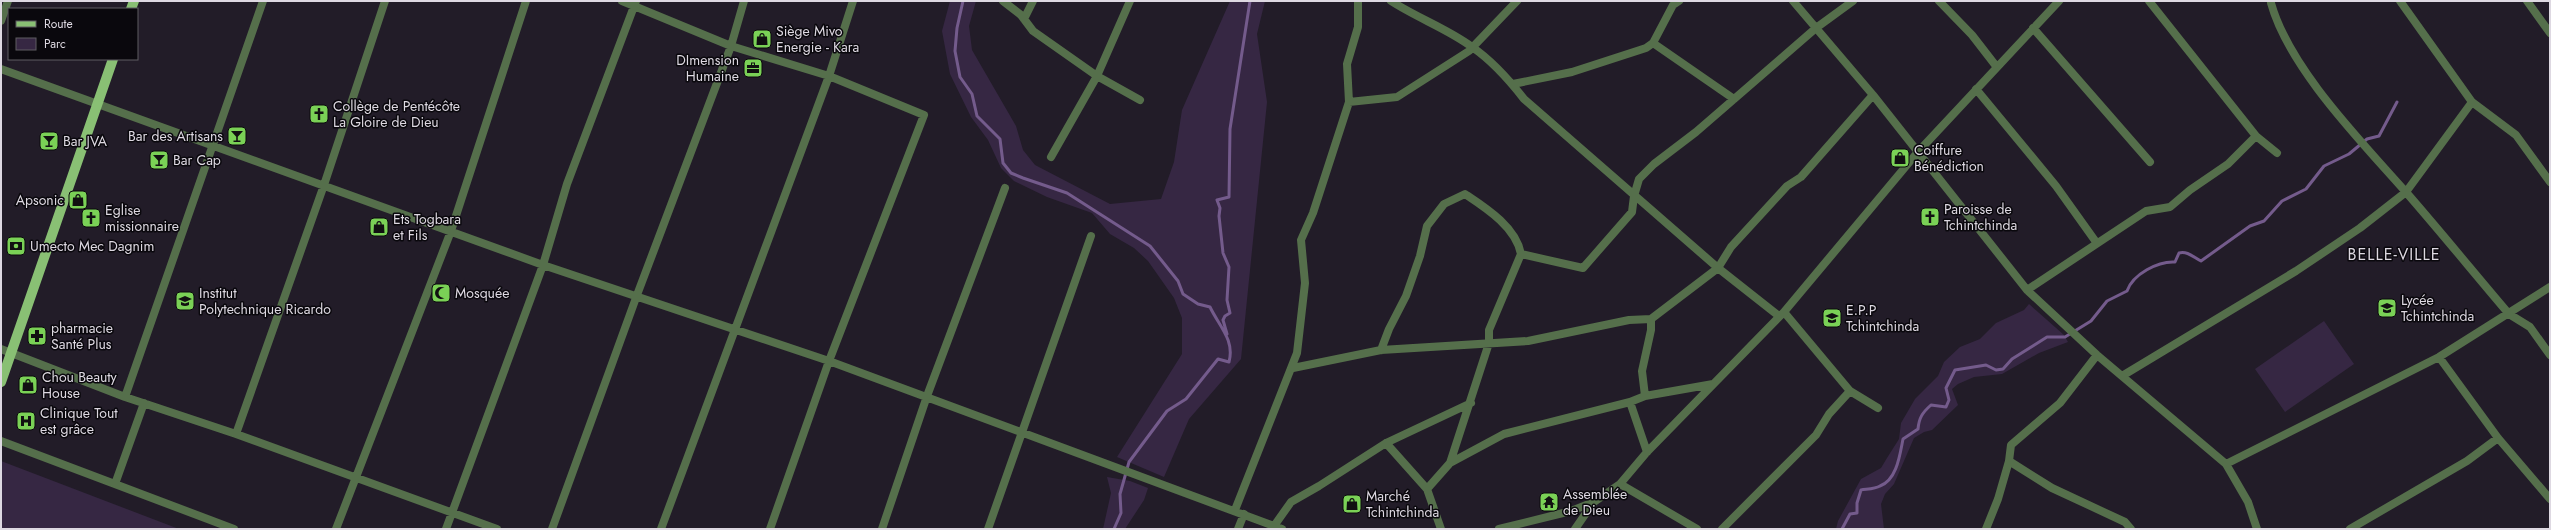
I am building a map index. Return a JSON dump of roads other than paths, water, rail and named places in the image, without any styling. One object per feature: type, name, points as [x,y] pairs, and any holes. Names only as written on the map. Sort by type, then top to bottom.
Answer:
[{"type":"main road","points":[[1,382],[114,60]]},
{"type":"street","points":[[1,21],[8,1]]},
{"type":"street","points":[[125,397],[214,146],[263,1]]},
{"type":"street","points":[[236,434],[324,185],[385,1]]},
{"type":"street","points":[[336,529],[451,231],[526,1]]},
{"type":"street","points":[[622,1],[635,4],[731,46],[829,76],[924,115],[829,361],[770,529]]},
{"type":"street","points":[[552,529],[637,295],[731,46],[744,1]]},
{"type":"street","points":[[661,529],[829,76],[853,1]]},
{"type":"street","points":[[1003,1],[1024,19],[1033,31],[1097,76],[1140,100]]},
{"type":"street","points":[[1024,19],[1033,1]]},
{"type":"street","points":[[1051,157],[1097,76],[1130,1]]},
{"type":"street","points":[[1235,510],[1293,368],[1297,353],[1305,284],[1301,240],[1313,213],[1348,102],[1347,64],[1358,27],[1358,1]]},
{"type":"street","points":[[1391,1],[1414,16],[1472,46],[1513,84],[1524,99],[1634,196],[1718,268],[1781,314],[1850,391],[1878,408]]},
{"type":"street","points":[[1348,102],[1397,97],[1469,51],[1472,46],[1516,1]]},
{"type":"street","points":[[1513,84],[1572,72],[1646,48],[1652,43],[1674,5],[1680,1]]},
{"type":"street","points":[[1793,1],[1873,95],[1917,153],[2027,290],[2097,355],[2226,464],[2248,502],[2258,529]]},
{"type":"street","points":[[1521,254],[1583,268],[1632,212],[1634,196],[1639,179],[1654,164],[1696,132],[1816,28],[1853,1]]},
{"type":"street","points":[[1939,1],[1972,34],[1996,66]]},
{"type":"street","points":[[1498,529],[1571,511],[1594,502],[1620,484],[1647,452],[1781,314],[1917,153],[1996,66],[2059,1]]},
{"type":"street","points":[[2149,1],[2256,136],[2277,153]]},
{"type":"street","points":[[2400,1],[2472,102],[2516,135],[2550,182]]},
{"type":"street","points":[[2527,1],[2550,33]]},
{"type":"street","points":[[2271,2],[2277,24],[2301,65],[2362,143],[2406,192],[2508,314],[2530,327],[2550,355]]},
{"type":"street","points":[[446,529],[543,265],[567,184],[635,4]]},
{"type":"street","points":[[2033,28],[2150,162]]},
{"type":"street","points":[[1652,43],[1734,100]]},
{"type":"street","points":[[1,69],[97,105],[324,185],[543,265],[637,295],[927,396],[1022,434],[1108,466],[1235,510],[1282,529]]},
{"type":"street","points":[[1976,89],[2056,186],[2096,242]]},
{"type":"street","points":[[1293,368],[1382,350],[1528,341],[1629,320],[1651,319],[1718,268],[1731,246],[1787,186],[1801,177],[1873,95]]},
{"type":"street","points":[[2122,376],[2296,272],[2360,228],[2406,192],[2472,102]]},
{"type":"street","points":[[2027,290],[2096,242],[2146,211],[2170,208],[2190,190],[2228,164],[2256,136]]},
{"type":"street","points":[[882,529],[927,396],[1005,188]]},
{"type":"street","points":[[1382,350],[1389,329],[1406,296],[1420,256],[1427,226],[1444,204],[1465,194],[1488,209],[1505,227],[1519,244],[1521,254],[1489,330],[1489,343],[1478,372],[1471,403],[1450,463]]},
{"type":"street","points":[[988,529],[1091,236]]},
{"type":"street","points":[[2226,464],[2439,357],[2550,288]]},
{"type":"street","points":[[1645,396],[1642,371],[1651,330],[1651,319]]},
{"type":"street","points":[[1,349],[125,397],[236,434],[497,529]]},
{"type":"street","points":[[1986,529],[1998,499],[2009,461],[2011,445],[2060,403],[2097,355]]},
{"type":"street","points":[[2439,357],[2498,438],[2550,499]]},
{"type":"street","points":[[1426,489],[1450,463],[1504,434],[1630,402],[1645,396],[1675,393],[1713,384]]},
{"type":"street","points":[[1722,529],[1816,435],[1829,414],[1850,391]]},
{"type":"street","points":[[1630,402],[1647,452]]},
{"type":"street","points":[[115,484],[144,403]]},
{"type":"street","points":[[1274,526],[1291,502],[1386,443],[1471,403]]},
{"type":"street","points":[[2350,529],[2467,461],[2498,438]]},
{"type":"street","points":[[1,441],[234,529]]},
{"type":"street","points":[[1386,443],[1426,489],[1440,529]]},
{"type":"street","points":[[2009,461],[2052,488],[2125,522],[2131,529]]},
{"type":"street","points":[[1620,484],[1697,529]]},
{"type":"street","points":[[1575,529],[1594,502]]},
{"type":"street","points":[[1238,529],[1244,514]]},
{"type":"waterway","points":[[963,1],[957,28],[955,51],[960,77],[972,94],[977,116],[1000,139],[1003,163],[1011,173],[1067,193],[1150,246],[1178,281],[1183,294],[1198,304],[1210,307],[1228,340],[1230,347],[1229,362],[1218,359],[1186,399],[1167,411],[1129,462],[1120,494],[1121,513],[1114,529]]},
{"type":"waterway","points":[[1227,334],[1223,320],[1225,316],[1230,313],[1227,300],[1229,267],[1223,253],[1219,216],[1220,208],[1217,200],[1229,197],[1230,129],[1250,1]]},
{"type":"waterway","points":[[1842,529],[1850,514],[1857,513],[1857,503],[1861,490],[1878,487],[1886,483],[1890,478],[1897,466],[1903,439],[1918,429],[1920,419],[1925,411],[1931,405],[1946,407],[1949,400],[1946,388],[1955,370],[1986,365],[1996,370],[2003,369],[2012,359],[2047,337],[2065,337],[2091,321],[2107,301],[2127,291],[2130,285],[2140,274],[2154,266],[2168,262],[2175,262],[2179,253],[2188,254],[2201,261],[2250,226],[2264,221],[2282,201],[2306,189],[2324,166],[2349,154],[2367,139],[2379,136],[2397,102]]},
{"type":"place","name":"Siège Mivo Energie - Kara","points":[[762,39]]},
{"type":"place","name":"DImension Humaine","points":[[753,68]]},
{"type":"place","name":"Collège de Pentécôte La Gloire de Dieu","points":[[319,114]]},
{"type":"place","name":"Bar des Artisans","points":[[237,136]]},
{"type":"place","name":"Bar JVA","points":[[49,141]]},
{"type":"place","name":"Coiffure Bénédiction","points":[[1900,158]]},
{"type":"place","name":"Bar Cap","points":[[159,160]]},
{"type":"place","name":"Apsonic","points":[[78,200]]},
{"type":"place","name":"Paroisse de Tchintchinda","points":[[1930,217]]},
{"type":"place","name":"Eglise missionnaire","points":[[91,218]]},
{"type":"place","name":"Ets Togbara et Fils","points":[[379,227]]},
{"type":"place","name":"Umecto Mec Dagnim","points":[[16,246]]},
{"type":"place","name":"Mosquée","points":[[441,293]]},
{"type":"place","name":"Institut Polytechnique Ricardo","points":[[185,301]]},
{"type":"place","name":"Lycée Tchintchinda","points":[[2387,308]]},
{"type":"place","name":"E.P.P Tchintchinda","points":[[1832,318]]},
{"type":"place","name":"pharmacie Santé Plus","points":[[37,336]]},
{"type":"place","name":"Chou Beauty House","points":[[28,385]]},
{"type":"place","name":"Clinique Tout est grâce","points":[[26,421]]},
{"type":"place","name":"Assemblée de Dieu","points":[[1549,502]]},
{"type":"place","name":"Marché Tchintchinda","points":[[1352,504]]},
{"type":"district","name":"BELLE-VILLE","points":[[2394,254]]}]
